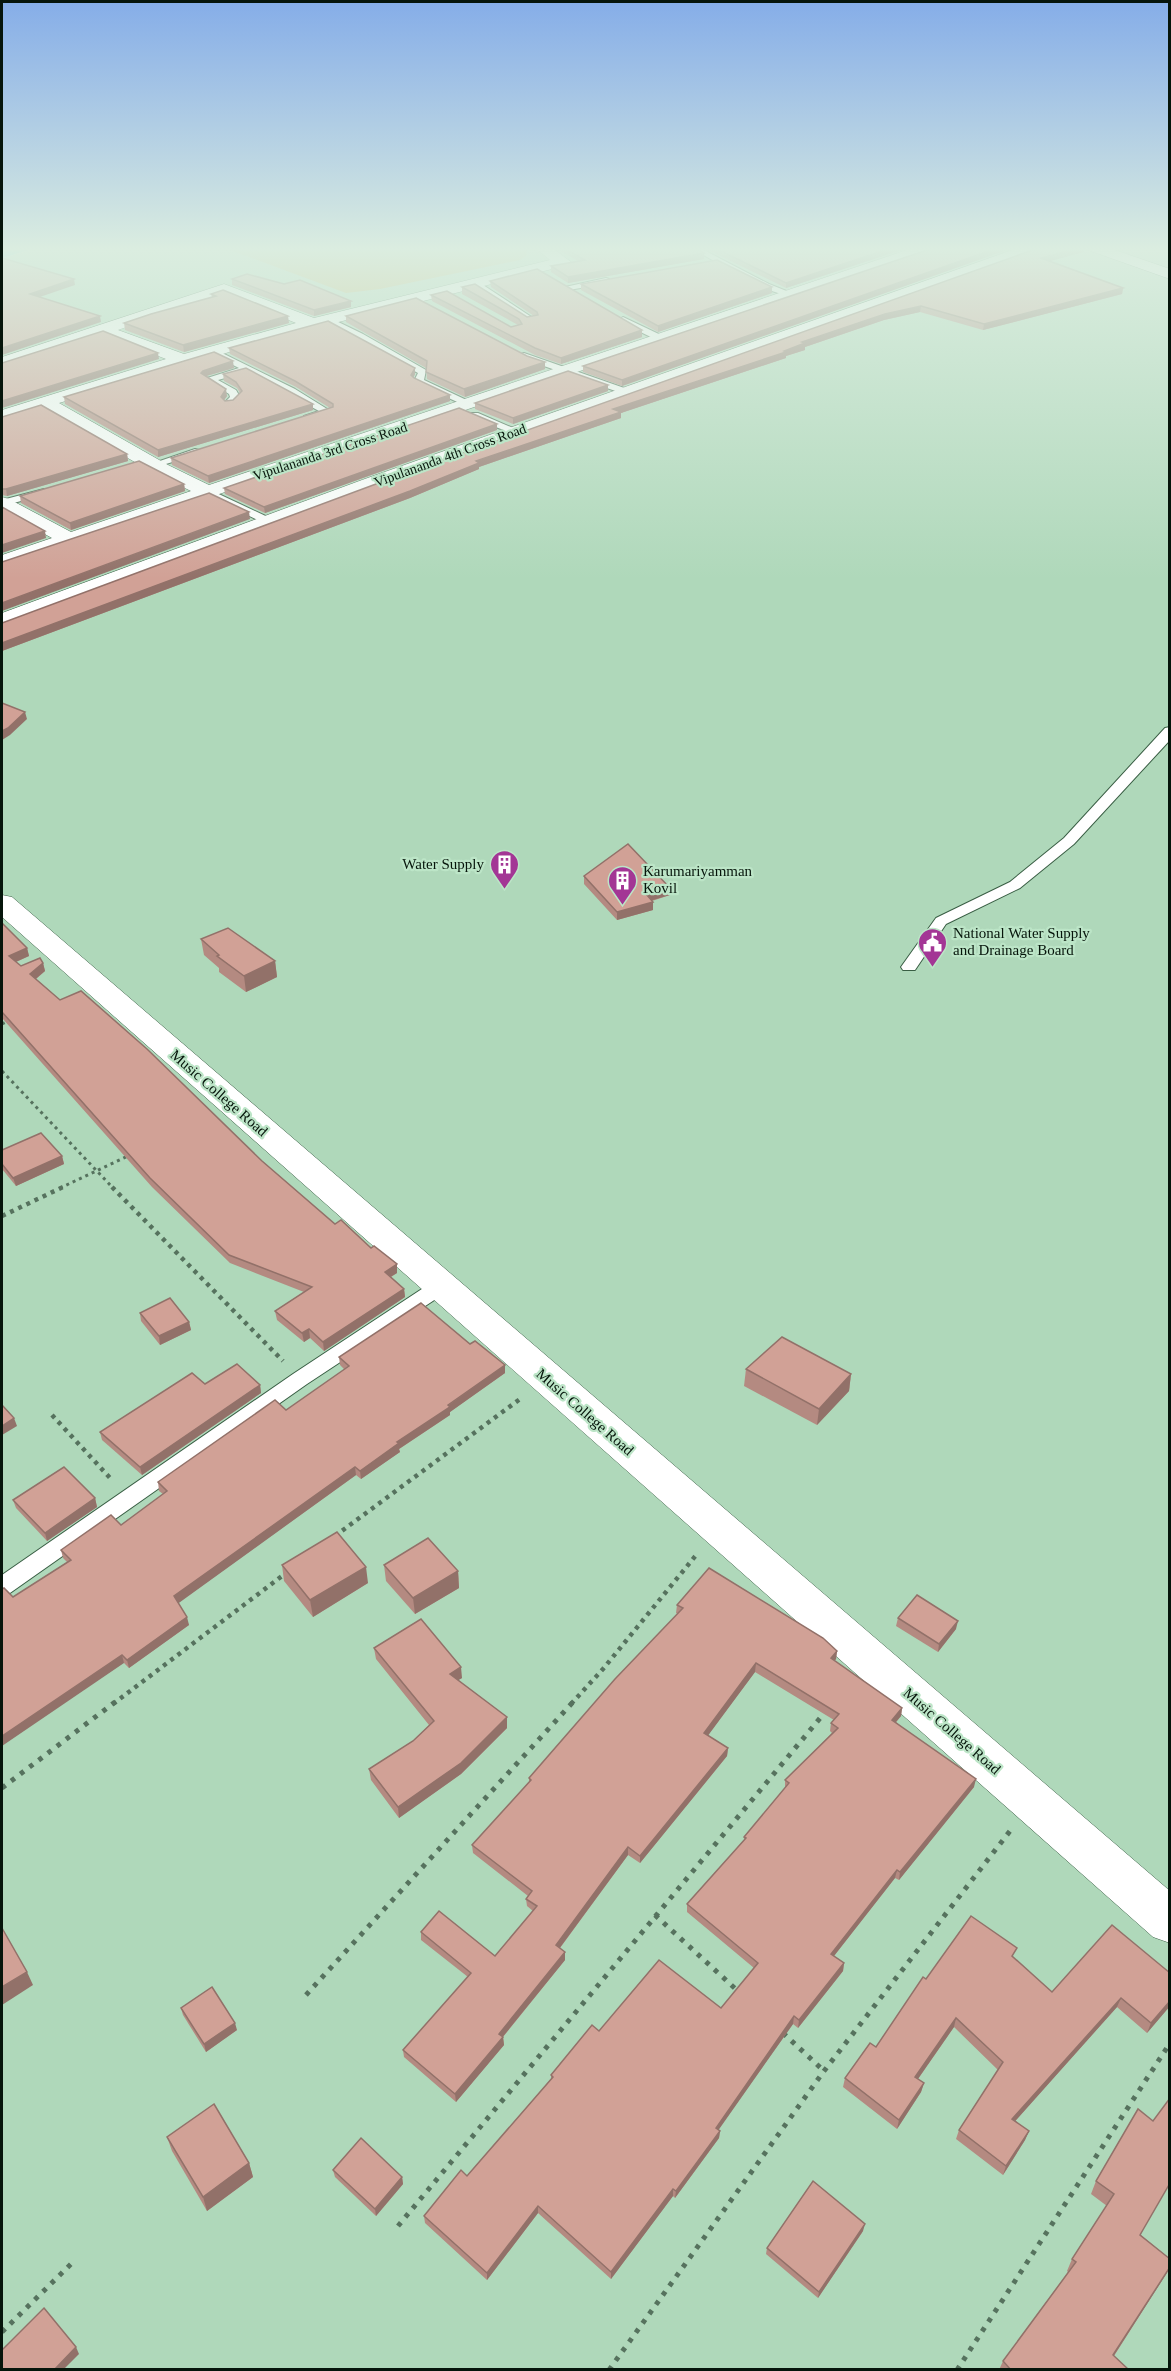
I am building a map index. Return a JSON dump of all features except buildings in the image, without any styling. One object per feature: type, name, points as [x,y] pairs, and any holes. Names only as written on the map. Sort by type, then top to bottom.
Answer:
[{"type":"street","points":[[2,363],[18,358]]},
{"type":"street","points":[[178,358],[185,360]]},
{"type":"street","points":[[2,416],[194,358]]},
{"type":"street","name":"Vipulananda 3rd Cross Road","points":[[2,562],[606,358]]},
{"type":"street","name":"Vipulananda 4th Cross Road","points":[[2,621],[515,431],[726,358]]},
{"type":"street","points":[[43,402],[90,430],[153,462],[161,469],[208,492]]},
{"type":"street","points":[[2,503],[69,539]]},
{"type":"street","name":"Music College Road","points":[[2,903],[1170,1921]]},
{"type":"lane","points":[[226,358],[327,412],[293,422]]},
{"type":"lane","points":[[398,358],[423,372],[419,381],[515,431]]},
{"type":"lane","points":[[528,358],[627,392]]},
{"type":"lane","points":[[229,403],[235,397],[233,392],[209,379],[249,369]]},
{"type":"lane","points":[[127,467],[202,450]]},
{"type":"lane","points":[[2,503],[52,489]]},
{"type":"lane","points":[[208,492],[268,521]]},
{"type":"lane","points":[[909,967],[941,921],[1015,885],[1069,841],[1170,731]]},
{"type":"lane","points":[[2,1587],[300,1379],[441,1287]]},
{"type":"path","points":[[2,1024],[12,1020]]},
{"type":"path","points":[[2,1071],[96,1171],[300,1379]]},
{"type":"path","points":[[2,1216],[139,1151]]},
{"type":"path","points":[[330,1540],[547,1378]]},
{"type":"path","points":[[52,1416],[129,1499]]},
{"type":"path","points":[[306,1995],[603,1669],[718,1528]]},
{"type":"path","points":[[2,1788],[292,1568]]},
{"type":"path","points":[[398,2226],[831,1705]]},
{"type":"path","points":[[609,2370],[824,2071],[1033,1802]]},
{"type":"path","points":[[655,1915],[748,2001]]},
{"type":"path","points":[[773,2024],[824,2071]]},
{"type":"path","points":[[957,2370],[1170,2043]]},
{"type":"path","points":[[2,2332],[73,2262]]},
{"type":"place","name":"Water Supply","points":[[505,890]]},
{"type":"place","name":"Karumariyamman Kovil","points":[[622,906]]},
{"type":"place","name":"National Water Supply and Drainage Board","points":[[932,968]]}]
